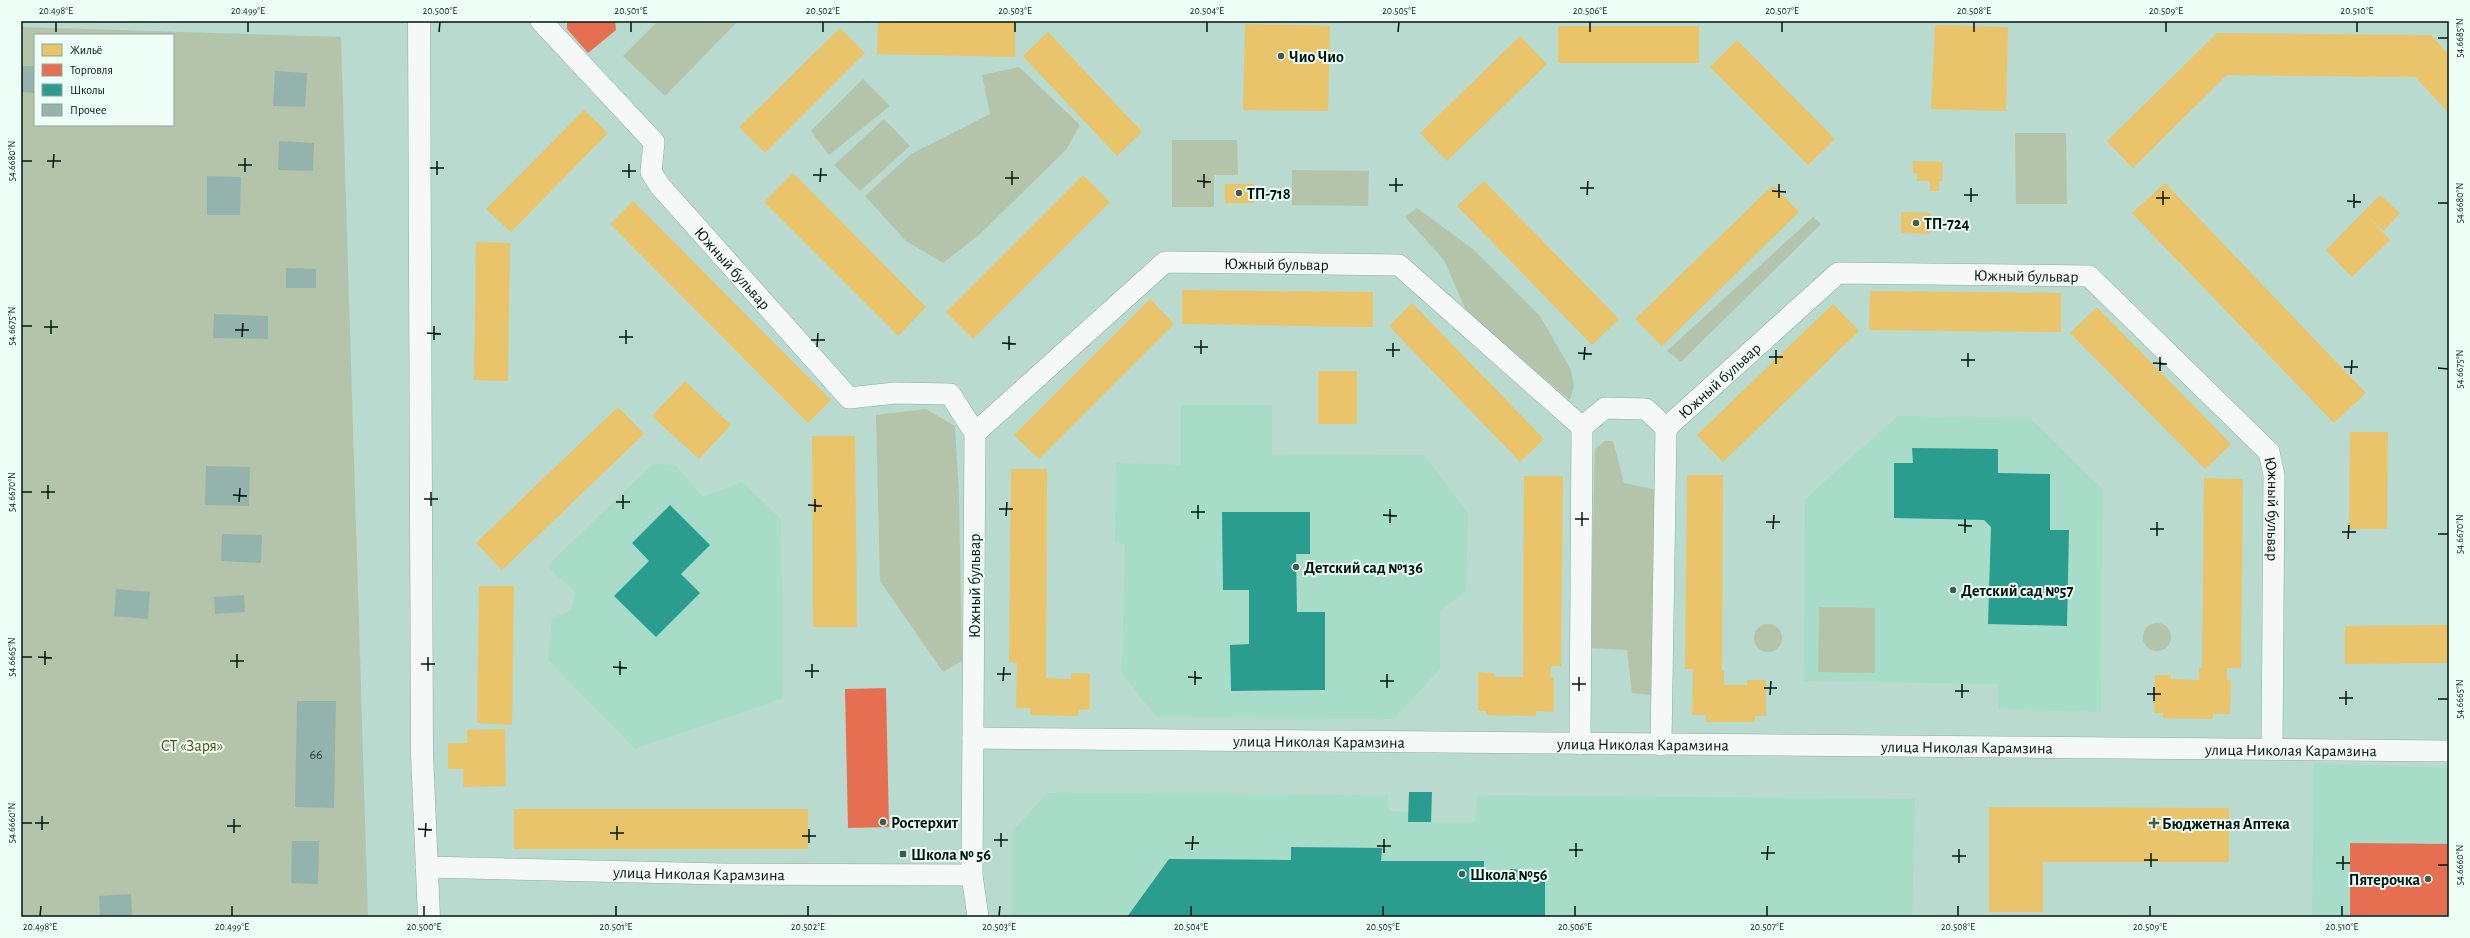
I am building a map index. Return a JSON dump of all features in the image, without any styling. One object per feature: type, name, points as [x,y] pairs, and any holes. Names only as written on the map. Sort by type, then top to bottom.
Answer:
[{"type":"main road","points":[[419,21],[422,754],[429,917]]},
{"type":"street","name":"Южный бульвар","points":[[541,21],[654,142],[651,172],[660,186],[849,398],[896,393],[950,394],[975,433],[974,738]]},
{"type":"street","name":"Южный бульвар","points":[[975,433],[1165,262],[1399,265],[1582,427],[1605,408],[1646,409],[1666,428]]},
{"type":"street","name":"Южный бульвар","points":[[1661,745],[1666,428],[1838,273],[2089,276],[2269,452],[2274,475],[2272,749]]},
{"type":"street","points":[[1580,744],[1582,427]]},
{"type":"street","name":"улица Николая Карамзина","points":[[974,738],[2449,751]]},
{"type":"street","points":[[974,738],[972,874],[978,917]]},
{"type":"street","name":"улица Николая Карамзина","points":[[426,867],[722,874],[972,874]]},
{"type":"shaded area","name":"Детский сад №136","points":[[1181,405],[1272,405],[1272,454],[1424,455],[1468,513],[1466,591],[1440,610],[1440,669],[1394,719],[1156,717],[1122,673],[1125,544],[1115,543],[1116,463],[1181,465]]},
{"type":"shaded area","name":"Детский сад №57","points":[[1898,416],[2030,418],[2102,489],[2101,712],[1998,709],[1998,684],[1804,681],[1805,499]]},
{"type":"shaded area","points":[[653,464],[675,465],[703,497],[742,482],[781,519],[783,698],[635,749],[548,660],[552,618],[571,610],[575,592],[547,566]]},
{"type":"shaded area","points":[[2314,763],[2449,768],[2449,917],[2312,917]]},
{"type":"shaded area","name":"Школа №56","points":[[1047,793],[1388,795],[1389,811],[1409,812],[1409,822],[1475,822],[1477,795],[1915,799],[1912,917],[1012,917],[1012,832]]},
{"type":"green space","points":[[658,21],[738,21],[665,96],[623,56]]},
{"type":"green space","name":"СТ «Заря»","points":[[21,27],[341,37],[368,917],[21,917]]},
{"type":"green space","points":[[1019,67],[1080,125],[1066,150],[980,234],[943,263],[906,241],[865,196],[911,154],[990,114],[982,75]]},
{"type":"green space","points":[[863,79],[890,106],[829,155],[811,131]]},
{"type":"green space","points":[[884,119],[910,146],[860,191],[834,165]]},
{"type":"green space","points":[[2015,133],[2066,133],[2067,204],[2016,204]]},
{"type":"green space","points":[[1172,140],[1237,140],[1238,175],[1214,175],[1214,207],[1172,207]]},
{"type":"green space","points":[[1292,170],[1369,171],[1368,206],[1292,205]]},
{"type":"green space","points":[[1417,208],[1474,250],[1540,316],[1571,370],[1574,386],[1570,400],[1467,313],[1444,260],[1405,217]]},
{"type":"green space","points":[[1813,217],[1821,224],[1681,362],[1667,351]]},
{"type":"green space","points":[[926,409],[955,426],[959,496],[962,661],[943,672],[880,581],[876,415]]},
{"type":"green space","points":[[1605,441],[1613,441],[1624,483],[1658,490],[1652,695],[1632,693],[1627,650],[1590,648],[1595,449]]},
{"type":"green space","points":[[1819,607],[1875,608],[1875,673],[1818,672]]},
{"type":"green space","points":[[2157,623],[2167,627],[2171,637],[2167,647],[2157,651],[2147,647],[2143,637],[2147,627]]},
{"type":"green space","points":[[1768,624],[1778,628],[1782,638],[1778,648],[1768,652],[1758,648],[1754,638],[1758,628]]},
{"type":"building: Жильё","points":[[878,21],[1015,21],[1015,57],[877,54]]},
{"type":"building: Жильё","points":[[1245,24],[1330,26],[1328,111],[1243,110]]},
{"type":"building: Жильё","points":[[1935,25],[2008,27],[2006,111],[1931,109]]},
{"type":"building: Жильё","points":[[1558,26],[1699,26],[1699,63],[1558,63]]},
{"type":"building: Жильё","points":[[840,28],[865,53],[765,153],[739,127]]},
{"type":"building: Жильё","points":[[1048,32],[1142,132],[1117,156],[1023,56]]},
{"type":"building: Жильё","points":[[2217,33],[2431,35],[2449,55],[2449,113],[2415,77],[2227,75],[2133,168],[2107,141]]},
{"type":"building: Жильё","points":[[1520,36],[1547,64],[1447,161],[1420,133]]},
{"type":"building: Жильё","points":[[1737,40],[1835,139],[1808,165],[1710,67]]},
{"type":"building: Жильё","points":[[584,110],[608,133],[511,232],[486,209]]},
{"type":"building: Жильё","points":[[1913,161],[1943,162],[1942,181],[1939,181],[1939,191],[1930,191],[1930,181],[1917,181],[1917,173],[1913,173]]},
{"type":"building: Жильё","points":[[793,173],[926,307],[898,336],[764,202]]},
{"type":"building: Жильё","points":[[1083,175],[1110,202],[973,339],[946,312]]},
{"type":"building: Жильё","points":[[1484,181],[1619,319],[1592,345],[1457,206]]},
{"type":"building: Жильё","points":[[2165,183],[2366,393],[2334,423],[2132,213]]},
{"type":"building: Жильё","name":"ТП-718","points":[[1225,184],[1254,184],[1254,203],[1225,203]]},
{"type":"building: Жильё","points":[[1773,185],[1799,212],[1662,346],[1635,319]]},
{"type":"building: Жильё","points":[[2380,195],[2400,213],[2384,231],[2369,218],[2390,240],[2352,277],[2326,250]]},
{"type":"building: Жильё","points":[[633,201],[831,400],[808,423],[610,224]]},
{"type":"building: Жильё","name":"ТП-724","points":[[1901,212],[1931,213],[1931,234],[1901,233]]},
{"type":"building: Жильё","points":[[476,242],[510,243],[508,381],[474,380]]},
{"type":"building: Жильё","points":[[1182,290],[1373,292],[1373,327],[1182,324]]},
{"type":"building: Жильё","points":[[1870,291],[2061,293],[2061,332],[1869,330]]},
{"type":"building: Жильё","points":[[1150,299],[1174,324],[1039,459],[1014,435]]},
{"type":"building: Жильё","points":[[1412,303],[1544,439],[1520,462],[1389,326]]},
{"type":"building: Жильё","points":[[1833,304],[1859,331],[1723,462],[1697,435]]},
{"type":"building: Жильё","points":[[2097,307],[2231,444],[2205,469],[2070,333]]},
{"type":"building: Жильё","points":[[1318,371],[1357,371],[1357,424],[1318,424]]},
{"type":"building: Жильё","points":[[685,381],[731,425],[699,459],[652,416]]},
{"type":"building: Жильё","points":[[618,407],[644,434],[502,570],[476,543]]},
{"type":"building: Жильё","points":[[2350,432],[2388,432],[2387,529],[2349,529]]},
{"type":"building: Жильё","points":[[812,436],[855,436],[857,627],[813,627]]},
{"type":"building: Жильё","points":[[1011,469],[1047,469],[1046,678],[1071,679],[1071,673],[1090,674],[1090,709],[1079,710],[1078,716],[1030,715],[1030,708],[1016,708],[1017,663],[1009,662]]},
{"type":"building: Жильё","points":[[1687,475],[1723,475],[1722,670],[1724,670],[1724,685],[1747,685],[1747,680],[1766,680],[1766,716],[1755,716],[1755,722],[1706,722],[1706,715],[1692,715],[1693,669],[1685,669]]},
{"type":"building: Жильё","points":[[1524,476],[1563,476],[1561,666],[1551,666],[1550,677],[1554,677],[1554,712],[1536,711],[1536,716],[1486,715],[1486,711],[1478,711],[1478,672],[1494,673],[1494,677],[1523,677]]},
{"type":"building: Жильё","points":[[2204,478],[2243,479],[2241,668],[2227,668],[2227,680],[2231,680],[2230,714],[2213,714],[2213,719],[2163,718],[2163,713],[2154,713],[2155,675],[2171,675],[2171,679],[2199,680],[2199,668],[2202,668]]},
{"type":"building: Жильё","points":[[479,586],[514,586],[512,725],[477,723]]},
{"type":"building: Жильё","points":[[2449,625],[2449,663],[2345,664],[2345,626]]},
{"type":"building: Жильё","points":[[505,729],[506,786],[463,787],[463,769],[448,769],[448,743],[467,743],[467,730]]},
{"type":"building: Жильё","points":[[1989,807],[2229,808],[2229,862],[2043,862],[2043,912],[1989,912]]},
{"type":"building: Жильё","points":[[514,809],[808,809],[808,849],[514,849]]},
{"type":"building: Торговля","points":[[567,21],[615,21],[616,30],[588,53],[567,29]]},
{"type":"building: Торговля","points":[[886,688],[889,827],[848,828],[845,689]]},
{"type":"building: Торговля","points":[[2350,843],[2449,844],[2449,915],[2350,915]]},
{"type":"building: Школы","points":[[1912,448],[1998,449],[1998,473],[2050,474],[2050,530],[2069,530],[2067,626],[1988,624],[1991,527],[1984,520],[1894,518],[1894,463],[1913,463]]},
{"type":"building: Школы","points":[[670,505],[710,545],[681,574],[700,593],[656,637],[614,596],[649,561],[632,543]]},
{"type":"building: Школы","points":[[1222,512],[1310,512],[1310,554],[1296,554],[1297,612],[1325,612],[1325,690],[1231,691],[1230,645],[1249,644],[1249,590],[1223,590]]},
{"type":"building: Школы","points":[[1409,792],[1432,792],[1431,822],[1408,822]]},
{"type":"building: Школы","points":[[1291,847],[1382,848],[1381,861],[1484,861],[1484,876],[1510,876],[1510,869],[1524,870],[1524,876],[1545,876],[1545,917],[1127,917],[1169,859],[1291,860]]},
{"type":"building: Прочее","points":[[21,66],[34,66],[34,93],[21,92]]},
{"type":"building: Прочее","points":[[275,71],[307,73],[305,107],[273,106]]},
{"type":"building: Прочее","points":[[279,141],[314,143],[313,171],[278,170]]},
{"type":"building: Прочее","points":[[207,176],[241,177],[240,215],[207,215]]},
{"type":"building: Прочее","points":[[286,268],[316,269],[316,288],[286,288]]},
{"type":"building: Прочее","points":[[214,314],[268,316],[268,339],[213,338]]},
{"type":"building: Прочее","points":[[206,466],[250,467],[249,506],[205,505]]},
{"type":"building: Прочее","points":[[222,534],[262,535],[261,563],[221,561]]},
{"type":"building: Прочее","points":[[116,589],[150,592],[148,619],[114,616]]},
{"type":"building: Прочее","points":[[244,595],[245,612],[215,614],[214,597]]},
{"type":"building: Прочее","points":[[297,701],[336,701],[334,808],[295,807]]},
{"type":"building: Прочее","points":[[292,841],[319,841],[318,884],[291,883]]},
{"type":"building: Прочее","points":[[131,894],[132,917],[100,917],[99,896]]},
{"type":"place","name":"Чио Чио","points":[[1281,56]]},
{"type":"place","name":"ТП-718","points":[[1239,193]]},
{"type":"place","name":"ТП-724","points":[[1916,223]]},
{"type":"place","name":"Детский сад №136","points":[[1296,567]]},
{"type":"place","name":"Детский сад №57","points":[[1953,590]]},
{"type":"place","name":"Ростерхит","points":[[883,822]]},
{"type":"place","name":"Бюджетная Аптека","points":[[2154,823]]},
{"type":"place","name":"Школа № 56","points":[[903,854]]},
{"type":"place","name":"Школа №56","points":[[1462,874]]},
{"type":"place","name":"Пятерочка","points":[[2428,879]]}]
